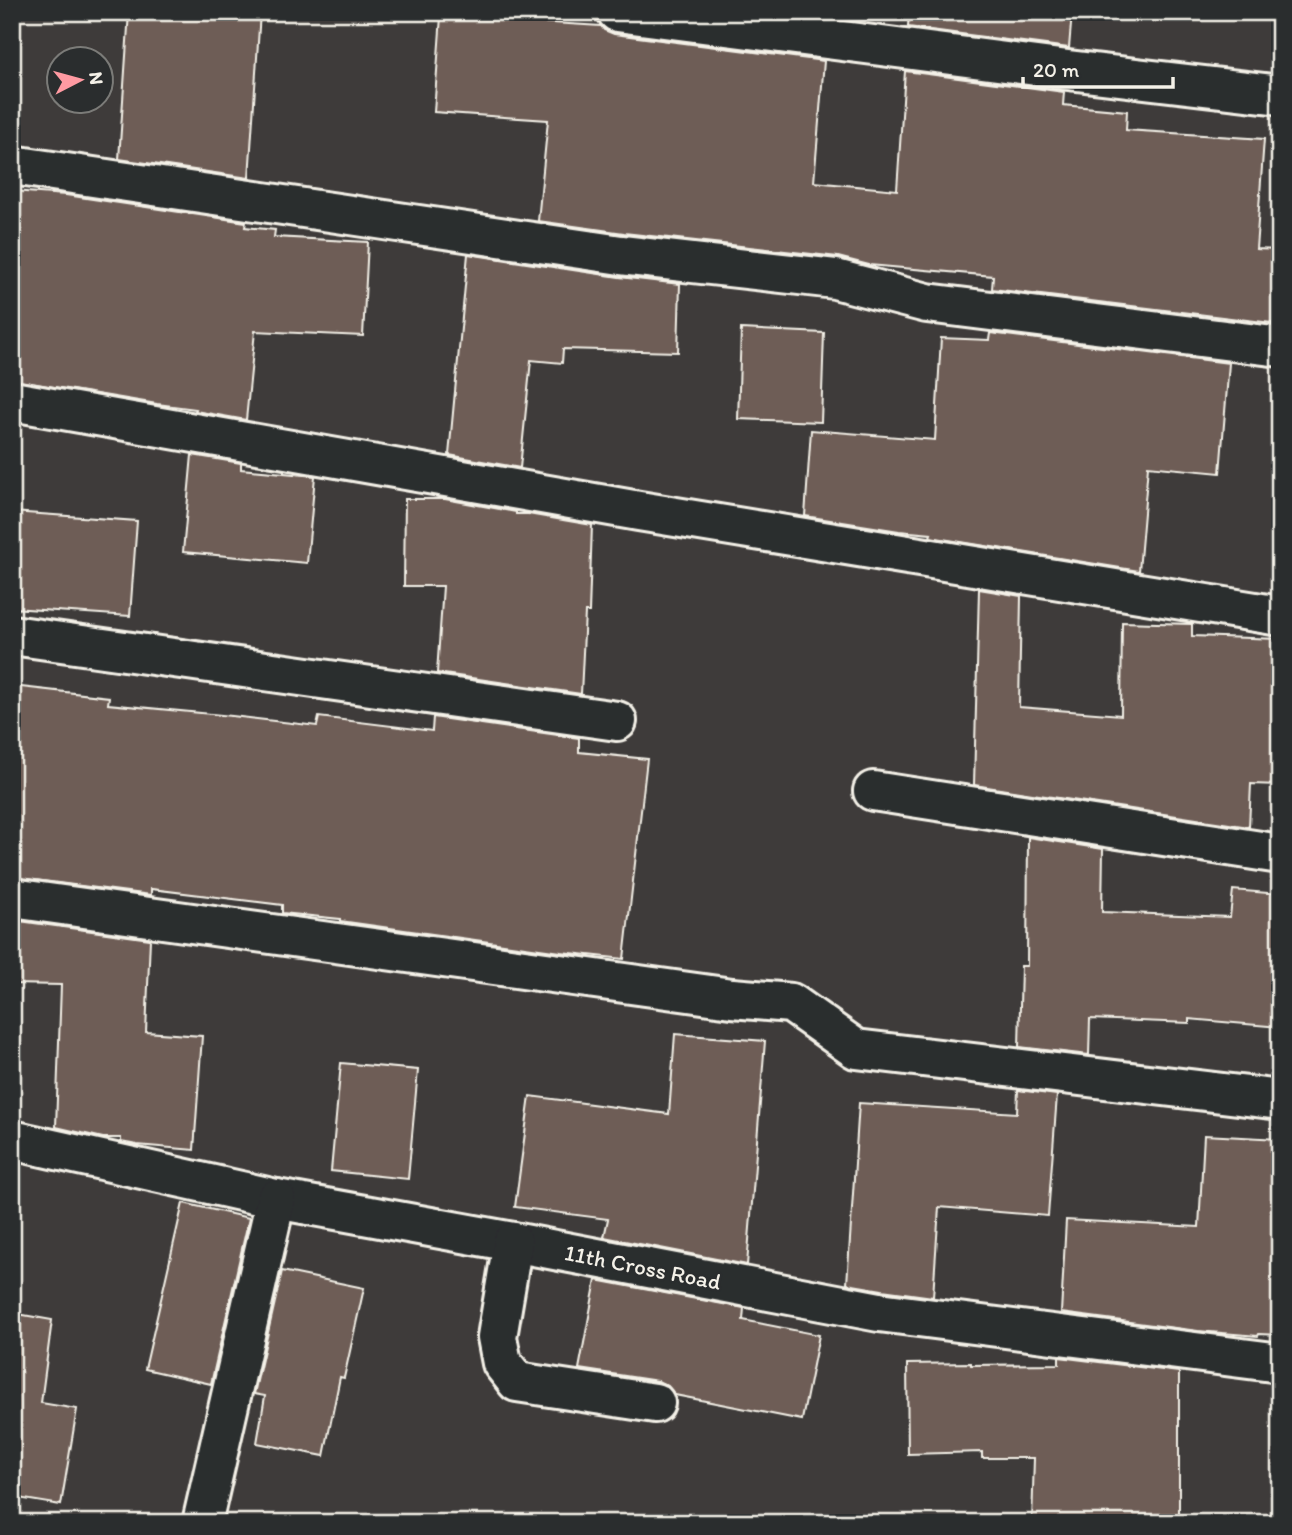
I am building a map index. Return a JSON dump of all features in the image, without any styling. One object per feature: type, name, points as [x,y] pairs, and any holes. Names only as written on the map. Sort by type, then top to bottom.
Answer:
[{"type":"street","points":[[617,12],[1280,95]]},
{"type":"street","points":[[12,164],[621,255],[835,279],[927,303],[1280,347]]},
{"type":"street","points":[[12,401],[639,511],[1280,616]]},
{"type":"street","points":[[12,635],[617,721]]},
{"type":"street","points":[[873,790],[1280,854]]},
{"type":"street","points":[[12,898],[732,998],[791,1003],[856,1049],[1280,1100]]},
{"type":"street","name":"11th Cross Road","points":[[12,1140],[276,1199],[879,1312],[1280,1363]]},
{"type":"street","points":[[202,1523],[276,1199]]},
{"type":"street","points":[[513,1242],[497,1337],[502,1363],[517,1381],[655,1403]]},
{"type":"building","points":[[129,12],[260,12],[249,178],[119,159]]},
{"type":"building","points":[[909,12],[1072,12],[1069,48],[908,27]]},
{"type":"building","points":[[441,16],[601,26],[614,34],[824,61],[814,182],[897,190],[905,71],[1064,92],[1063,105],[1127,111],[1126,130],[1264,139],[1256,249],[1280,250],[1280,324],[992,289],[993,276],[869,265],[838,257],[538,221],[548,120],[434,112]]},
{"type":"building","points":[[12,191],[66,195],[246,222],[245,227],[275,230],[274,237],[368,242],[363,336],[255,331],[246,420],[195,411],[196,409],[12,380]]},
{"type":"building","points":[[468,254],[680,284],[678,352],[563,349],[562,363],[531,360],[520,468],[449,455]]},
{"type":"building","points":[[741,329],[824,333],[821,422],[738,419]]},
{"type":"building","points":[[990,333],[1229,363],[1220,473],[1148,466],[1139,571],[930,537],[931,534],[805,516],[811,430],[935,440],[941,338],[989,340]]},
{"type":"building","points":[[192,455],[241,463],[241,469],[315,476],[307,563],[183,552]]},
{"type":"building","points":[[405,499],[445,499],[516,514],[592,525],[589,612],[585,612],[581,694],[437,673],[443,586],[404,586]]},
{"type":"building","points":[[12,512],[137,521],[130,616],[12,608]]},
{"type":"building","points":[[979,589],[1021,596],[1019,707],[1121,715],[1122,622],[1192,624],[1192,636],[1280,639],[1280,785],[1251,784],[1249,827],[974,785]]},
{"type":"building","points":[[12,686],[109,697],[108,704],[317,726],[319,717],[432,731],[433,717],[579,738],[579,752],[647,759],[624,959],[282,913],[282,905],[151,889],[151,895],[12,877]]},
{"type":"building","points":[[1028,837],[1103,849],[1102,912],[1230,917],[1233,890],[1280,894],[1280,1027],[1189,1019],[1189,1023],[1090,1019],[1089,1055],[1019,1047],[1021,966],[1027,966]]},
{"type":"building","points":[[12,920],[150,939],[146,1032],[202,1036],[194,1150],[137,1145],[121,1142],[121,1138],[103,1138],[56,1127],[61,985],[12,984]]},
{"type":"building","points":[[675,1034],[765,1041],[747,1265],[604,1237],[608,1219],[515,1207],[530,1096],[669,1114]]},
{"type":"building","points":[[341,1063],[418,1070],[408,1179],[331,1171]]},
{"type":"building","points":[[1018,1090],[1057,1095],[1048,1216],[939,1207],[933,1297],[847,1284],[859,1103],[1017,1113]]},
{"type":"building","points":[[1204,1135],[1280,1139],[1280,1335],[1198,1331],[1061,1313],[1066,1220],[1199,1227]]},
{"type":"building","points":[[183,1203],[249,1218],[211,1384],[145,1369]]},
{"type":"building","points":[[282,1271],[364,1288],[344,1378],[340,1377],[324,1456],[257,1443],[265,1396],[254,1394]]},
{"type":"building","points":[[596,1280],[744,1308],[743,1320],[819,1335],[802,1420],[675,1395],[668,1386],[658,1381],[579,1369]]},
{"type":"building","points":[[12,1313],[52,1320],[41,1403],[77,1409],[61,1505],[12,1497]]},
{"type":"building","points":[[1059,1357],[1179,1372],[1179,1523],[1032,1523],[1034,1458],[982,1458],[982,1452],[908,1454],[907,1364],[1059,1364]]}]
